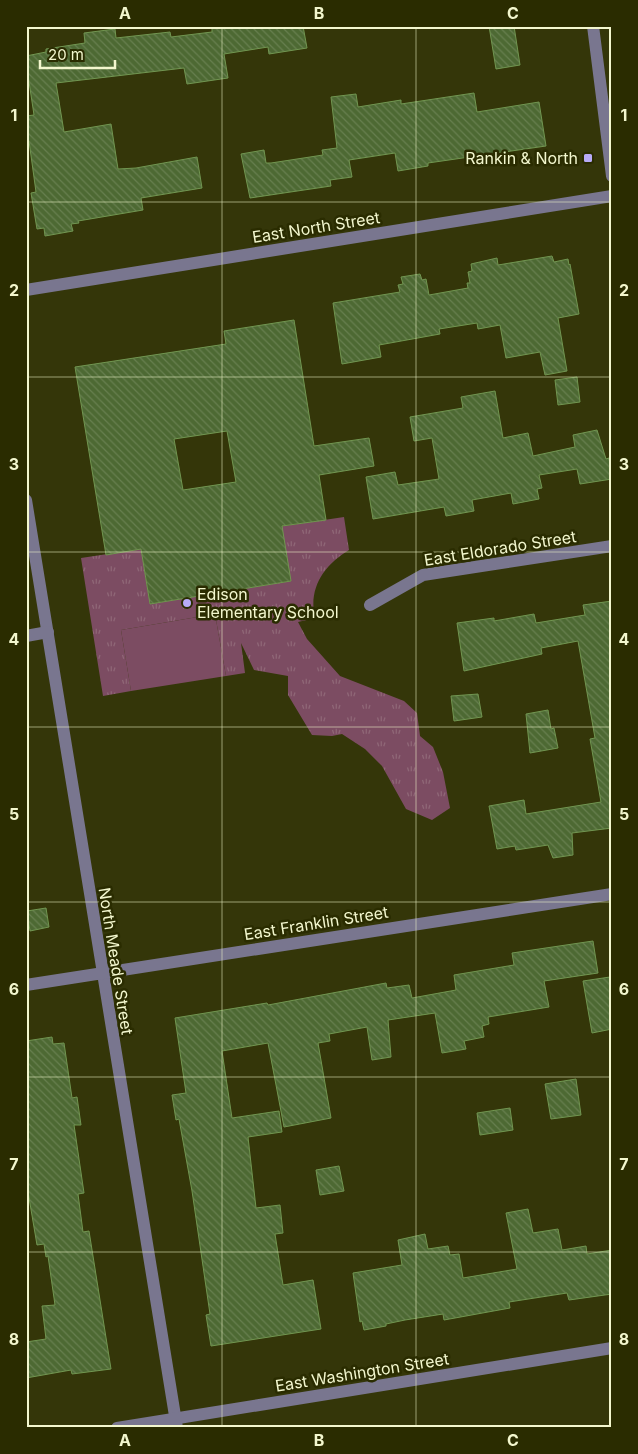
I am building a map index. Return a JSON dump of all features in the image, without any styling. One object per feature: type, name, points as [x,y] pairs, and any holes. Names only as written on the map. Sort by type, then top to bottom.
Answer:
[{"type":"street","points":[[593,26],[612,176]]},
{"type":"street","name":"East North Street","points":[[26,290],[612,196]]},
{"type":"street","name":"North Meade Street","points":[[26,500],[101,973],[176,1423]]},
{"type":"street","name":"East Eldorado Street","points":[[370,605],[423,575],[612,546]]},
{"type":"street","points":[[26,636],[48,632]]},
{"type":"street","name":"East Franklin Street","points":[[26,985],[612,894]]},
{"type":"street","name":"East Washington Street","points":[[117,1428],[176,1423],[612,1348]]},
{"type":"green space","points":[[344,517],[349,550],[332,563],[320,578],[314,597],[315,618],[298,622],[307,639],[340,676],[404,701],[417,713],[420,736],[433,747],[443,772],[450,808],[432,820],[406,809],[382,766],[365,749],[342,734],[332,736],[312,735],[288,695],[288,676],[254,670],[241,643],[245,673],[226,676],[215,614],[121,630],[131,691],[103,696],[81,558],[141,549],[150,604],[291,581],[271,528]]},
{"type":"green space","points":[[215,614],[226,676],[131,691],[121,630]]},
{"type":"building","points":[[224,26],[303,26],[307,48],[269,54],[268,47],[224,54],[228,78],[187,84],[184,68],[56,83],[64,132],[111,124],[118,169],[136,168],[197,157],[202,188],[141,198],[143,210],[78,221],[79,223],[71,224],[73,231],[45,236],[44,228],[37,229],[31,193],[36,192],[29,141],[26,141],[26,116],[34,115],[28,75],[26,76],[26,56],[46,52],[46,49],[85,43],[84,33],[115,29],[116,38],[170,32],[171,37],[212,32],[212,28]]},
{"type":"building","points":[[489,26],[514,26],[520,65],[496,69]]},
{"type":"building","points":[[474,93],[477,112],[539,102],[546,146],[428,163],[428,166],[398,171],[395,153],[349,160],[352,177],[330,180],[331,186],[250,198],[241,154],[264,150],[266,163],[271,163],[323,155],[322,150],[337,148],[331,97],[356,94],[358,107],[401,100],[401,104]]},
{"type":"building","points":[[552,256],[554,262],[568,259],[579,314],[558,318],[567,371],[545,375],[540,352],[506,358],[500,325],[478,329],[477,323],[439,329],[440,334],[379,345],[381,357],[342,364],[333,303],[400,292],[398,285],[403,284],[401,277],[420,274],[422,280],[426,279],[429,295],[468,288],[467,283],[470,283],[468,272],[472,271],[471,264],[497,258],[498,265]]},
{"type":"building","points":[[294,320],[314,446],[369,438],[374,466],[319,475],[326,520],[282,526],[291,581],[150,604],[141,549],[106,555],[75,367],[226,344],[224,331]],"holes":[[[227,431],[236,482],[183,490],[174,439]]]},
{"type":"building","points":[[577,377],[580,402],[558,405],[555,380]]},
{"type":"building","points":[[495,391],[503,438],[528,433],[533,456],[575,447],[573,435],[597,430],[606,459],[609,458],[612,479],[580,484],[577,469],[539,475],[542,488],[537,489],[539,499],[513,504],[511,493],[472,500],[474,511],[446,516],[444,507],[373,519],[366,477],[395,472],[398,485],[439,479],[432,438],[414,441],[410,417],[463,408],[461,397]]},
{"type":"building","points":[[612,601],[612,828],[572,833],[573,855],[553,858],[548,845],[516,850],[515,846],[497,849],[489,806],[524,800],[526,814],[601,802],[590,739],[595,738],[578,641],[541,648],[542,654],[464,671],[457,623],[494,618],[494,621],[534,614],[536,623],[585,615],[583,605]]},
{"type":"building","points":[[478,694],[482,717],[454,721],[451,696]]},
{"type":"building","points":[[548,710],[551,729],[554,728],[558,748],[530,753],[526,714]]},
{"type":"building","points":[[46,908],[49,927],[30,931],[27,911]]},
{"type":"building","points":[[593,941],[598,973],[544,981],[549,1007],[488,1017],[489,1024],[482,1026],[484,1037],[464,1041],[466,1049],[442,1053],[435,1013],[388,1020],[391,1057],[372,1060],[367,1027],[329,1034],[330,1041],[318,1043],[331,1118],[284,1127],[268,1043],[222,1051],[232,1118],[279,1111],[282,1132],[248,1137],[256,1208],[280,1205],[283,1233],[275,1234],[283,1285],[313,1280],[321,1329],[211,1346],[206,1315],[210,1314],[192,1191],[179,1119],[176,1120],[172,1095],[186,1093],[175,1018],[267,1003],[268,1005],[386,983],[387,988],[409,985],[412,998],[456,990],[454,975],[514,965],[512,953]]},
{"type":"building","points":[[610,977],[612,1029],[592,1033],[583,981]]},
{"type":"building","points":[[52,1037],[53,1044],[64,1043],[72,1098],[77,1097],[81,1125],[74,1125],[84,1193],[78,1194],[83,1232],[89,1231],[111,1369],[72,1374],[71,1370],[26,1378],[26,1342],[46,1339],[42,1306],[55,1305],[48,1256],[46,1257],[44,1244],[37,1245],[26,1180],[26,1041]]},
{"type":"building","points":[[576,1079],[581,1115],[551,1119],[545,1084]]},
{"type":"building","points":[[510,1108],[513,1130],[480,1135],[477,1113]]},
{"type":"building","points":[[339,1166],[344,1191],[320,1195],[316,1170]]},
{"type":"building","points":[[528,1209],[533,1233],[558,1229],[562,1250],[586,1246],[587,1254],[612,1250],[612,1294],[569,1300],[567,1293],[509,1302],[510,1308],[444,1320],[443,1314],[405,1320],[364,1330],[362,1321],[360,1322],[353,1273],[402,1265],[398,1240],[425,1234],[428,1249],[448,1246],[450,1255],[459,1254],[463,1278],[517,1269],[506,1213]]},
{"type":"place","name":"Rankin & North","points":[[588,158]]},
{"type":"place","name":"Edison Elementary School","points":[[187,603]]}]
